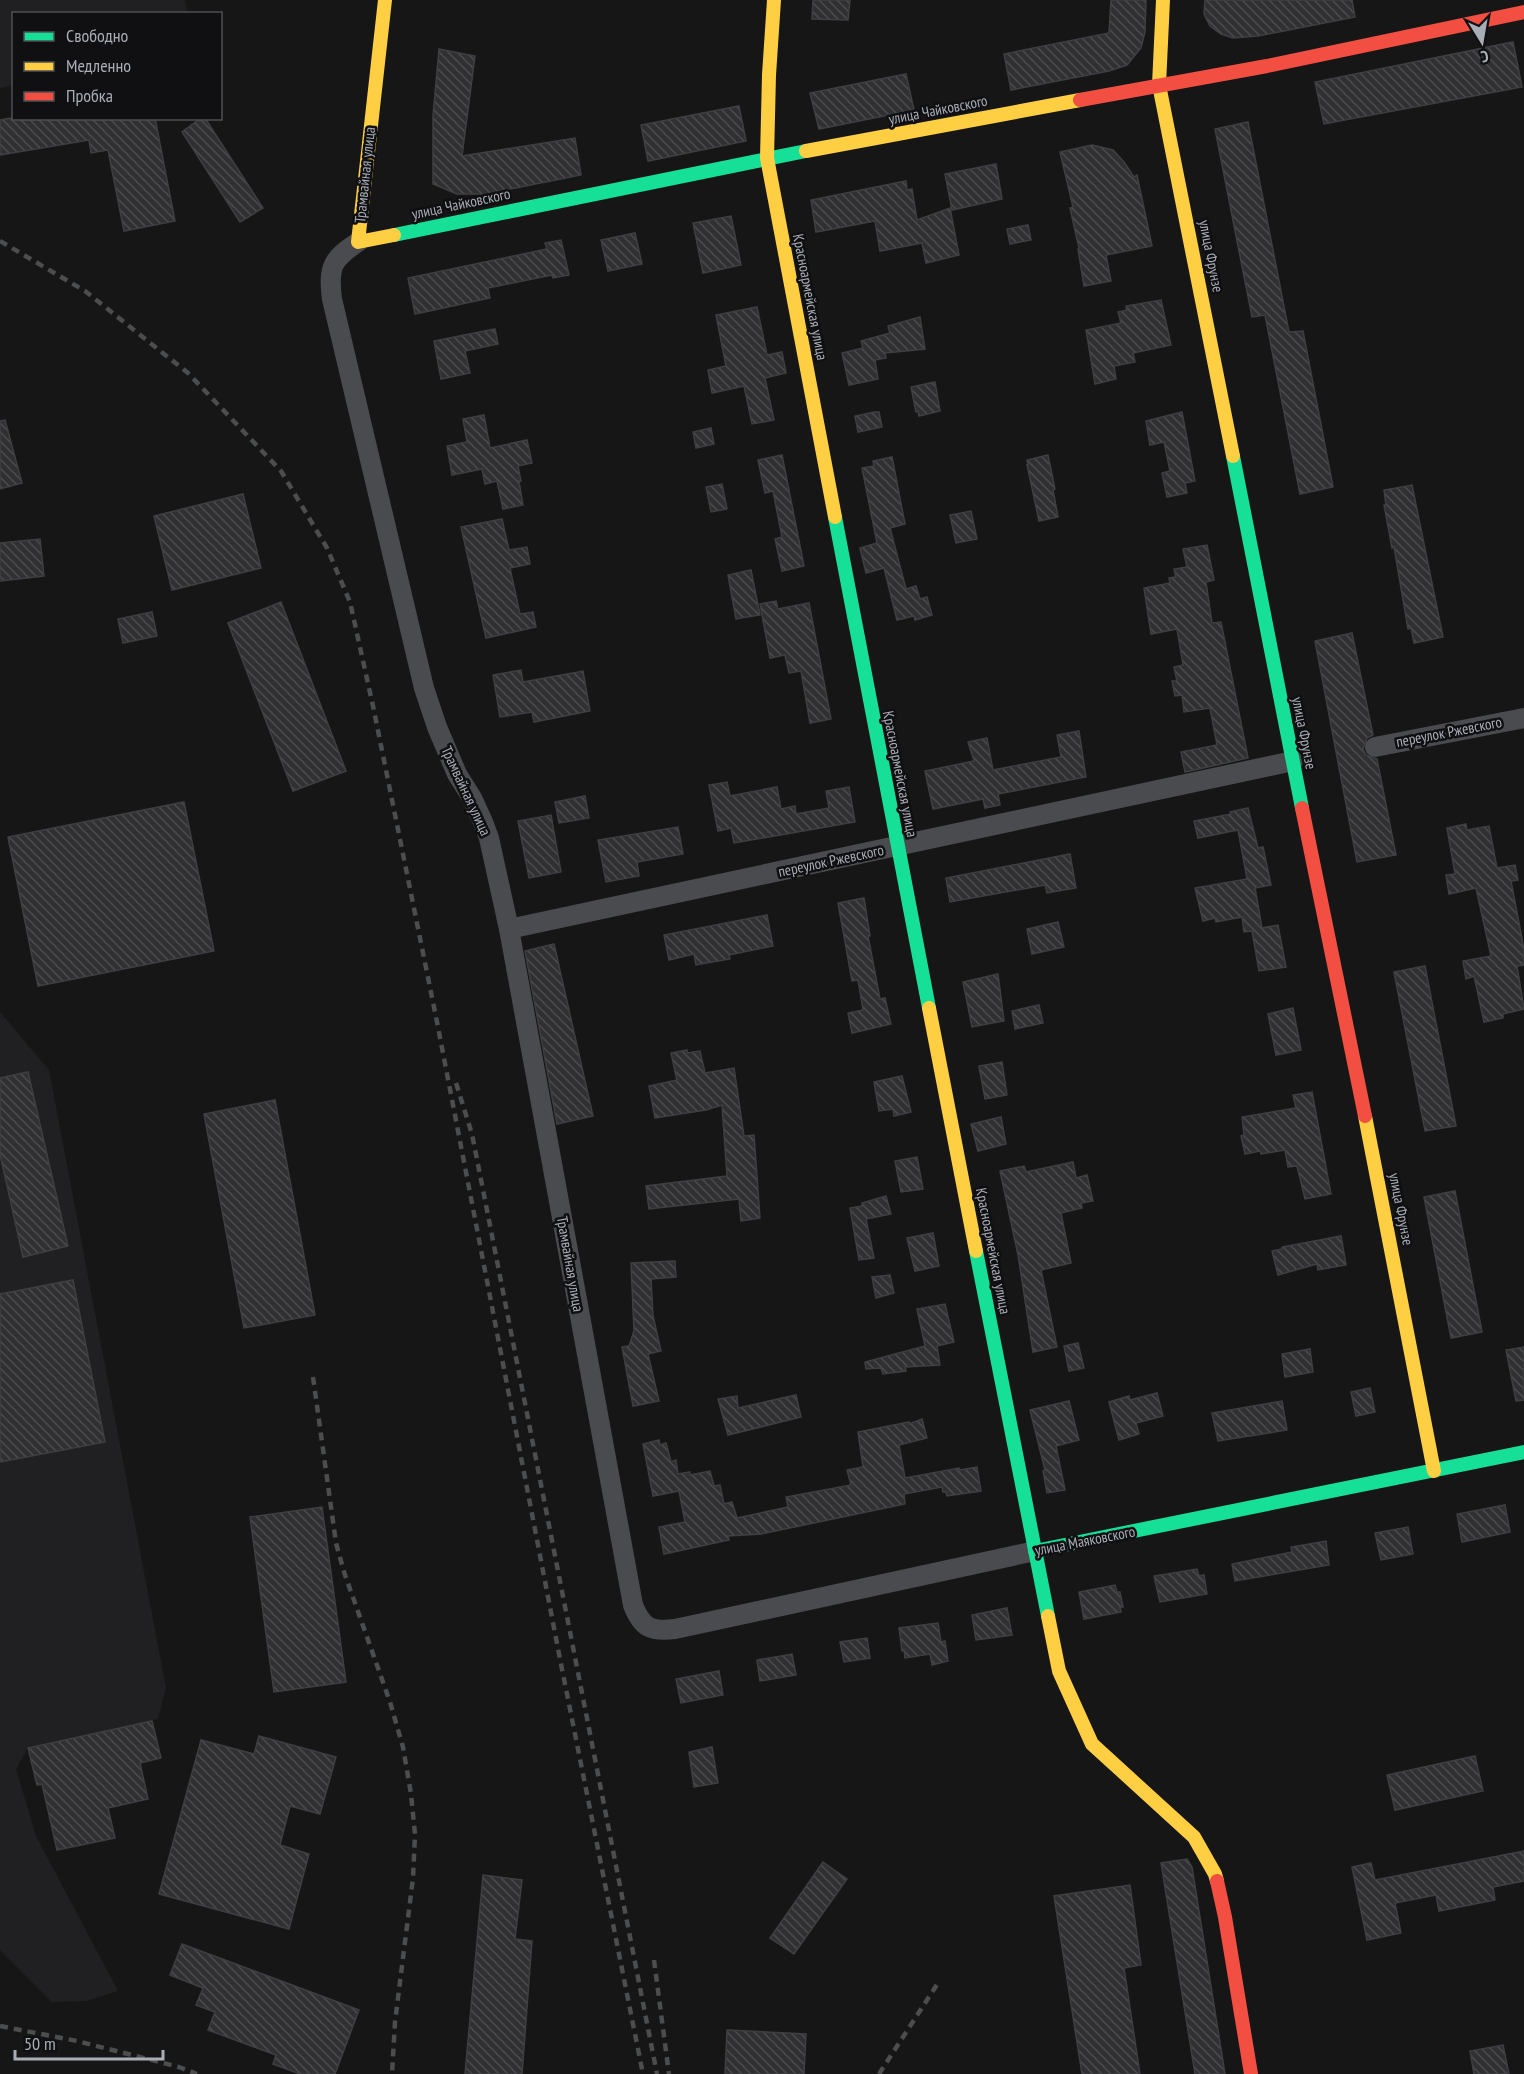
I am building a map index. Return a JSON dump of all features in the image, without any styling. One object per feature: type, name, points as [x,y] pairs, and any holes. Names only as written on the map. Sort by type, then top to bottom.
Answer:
[{"type":"street","name":"Трамвайная улица","points":[[385,0],[358,242],[339,255],[334,264],[330,283],[332,299],[424,688],[436,727],[457,774],[472,798],[489,838],[509,929],[633,1605],[638,1618],[647,1627]]},
{"type":"street","name":"Красноармейская улица","points":[[774,0],[767,158],[897,847],[1059,1671],[1092,1744],[1194,1837],[1215,1874],[1225,1917],[1251,2074]]},
{"type":"street","name":"улица Фрунзе","points":[[1163,0],[1159,86],[1379,1184],[1434,1471]]},
{"type":"street","name":"улица Чайковского","points":[[358,242],[767,158],[1267,66],[1524,12]]},
{"type":"street","name":"переулок Ржевского","points":[[1375,747],[1524,718]]},
{"type":"street","name":"переулок Ржевского","points":[[509,929],[1293,761]]},
{"type":"street","name":"улица Маяковского","points":[[647,1627],[660,1631],[675,1629],[1035,1551],[1524,1452]]},
{"type":"shaded area","points":[[0,0],[185,0],[187,12],[12,12],[12,85],[0,88]]},
{"type":"shaded area","points":[[0,1012],[49,1070],[166,1688],[158,1719],[28,1748],[16,1769],[36,1836],[118,1991],[86,2001],[52,2002],[0,1950]]},
{"type":"building","points":[[813,0],[850,0],[848,20],[812,19]]},
{"type":"building","points":[[1111,0],[1146,0],[1145,32],[1141,48],[1127,65],[1109,71],[1011,90],[1004,54],[1109,33]]},
{"type":"building","points":[[1205,0],[1352,0],[1355,17],[1258,36],[1233,38],[1221,34],[1210,26],[1204,14]]},
{"type":"building","points":[[1513,42],[1522,87],[1324,124],[1315,82]]},
{"type":"building","points":[[439,49],[475,56],[462,156],[575,138],[581,175],[485,194],[457,194],[433,184],[433,116]]},
{"type":"building","points":[[906,74],[914,110],[819,129],[810,93]]},
{"type":"building","points":[[739,106],[746,141],[648,161],[641,125]]},
{"type":"building","points":[[12,118],[12,120],[155,120],[175,221],[124,231],[108,150],[91,153],[89,140],[0,155],[0,120]]},
{"type":"building","points":[[198,120],[206,120],[263,208],[240,222],[182,132]]},
{"type":"building","points":[[1248,122],[1289,332],[1303,331],[1333,487],[1300,494],[1265,315],[1252,317],[1215,129]]},
{"type":"building","points":[[1092,145],[1113,150],[1134,177],[1137,175],[1152,246],[1106,255],[1111,281],[1084,286],[1070,208],[1073,207],[1060,152]]},
{"type":"building","points":[[996,164],[1002,199],[952,210],[945,174]]},
{"type":"building","points":[[906,181],[907,190],[912,189],[917,220],[950,208],[959,255],[926,263],[922,243],[880,251],[875,221],[816,232],[811,200]]},
{"type":"building","points":[[731,216],[741,265],[703,273],[693,223]]},
{"type":"building","points":[[1028,225],[1031,240],[1010,244],[1007,229]]},
{"type":"building","points":[[635,233],[642,264],[608,271],[601,240]]},
{"type":"building","points":[[561,240],[569,275],[553,278],[552,275],[488,288],[490,298],[415,314],[408,278],[547,249],[545,243]]},
{"type":"building","points":[[1161,300],[1171,345],[1133,353],[1135,362],[1114,366],[1116,379],[1095,384],[1086,330],[1121,323],[1118,312],[1127,310],[1126,306]]},
{"type":"building","points":[[757,307],[767,355],[782,352],[786,373],[765,378],[774,420],[752,424],[744,386],[712,393],[708,370],[726,366],[716,315]]},
{"type":"building","points":[[920,317],[925,349],[885,353],[886,358],[875,360],[878,379],[849,385],[842,353],[863,348],[861,341],[890,333],[888,326]]},
{"type":"building","points":[[495,329],[498,344],[465,351],[470,373],[441,379],[434,341]]},
{"type":"building","points":[[935,382],[940,411],[919,416],[918,411],[916,412],[911,387]]},
{"type":"building","points":[[879,412],[882,427],[858,432],[855,416]]},
{"type":"building","points":[[1182,412],[1195,481],[1185,483],[1187,493],[1167,497],[1162,473],[1170,471],[1164,442],[1150,445],[1146,421]]},
{"type":"building","points":[[484,415],[490,448],[527,440],[532,463],[518,466],[523,505],[503,509],[497,481],[485,484],[482,469],[452,475],[447,446],[467,442],[463,419]]},
{"type":"building","points":[[5,420],[22,483],[0,489],[0,421]]},
{"type":"building","points":[[711,428],[714,444],[696,448],[693,432]]},
{"type":"building","points":[[782,455],[804,566],[782,571],[775,539],[782,537],[773,491],[765,493],[758,460]]},
{"type":"building","points":[[1048,455],[1058,517],[1039,521],[1027,460]]},
{"type":"building","points":[[892,457],[905,524],[890,528],[906,589],[916,586],[920,599],[927,597],[932,615],[915,620],[914,616],[897,620],[884,568],[866,573],[860,548],[877,543],[862,468],[874,466],[873,461]]},
{"type":"building","points":[[722,484],[727,509],[711,512],[706,487]]},
{"type":"building","points":[[1412,485],[1443,637],[1414,643],[1411,628],[1408,629],[1394,547],[1392,548],[1384,505],[1386,505],[1384,490]]},
{"type":"building","points":[[243,494],[261,568],[172,590],[154,516]]},
{"type":"building","points":[[971,511],[977,539],[956,543],[950,515]]},
{"type":"building","points":[[502,519],[509,550],[527,547],[530,564],[510,568],[520,614],[533,612],[536,627],[486,638],[461,527]]},
{"type":"building","points":[[40,539],[44,576],[0,581],[0,543]]},
{"type":"building","points":[[1207,545],[1214,580],[1206,582],[1212,623],[1221,622],[1248,758],[1185,772],[1181,752],[1217,745],[1210,708],[1184,712],[1182,695],[1175,696],[1172,681],[1177,681],[1174,667],[1183,665],[1177,629],[1151,634],[1144,588],[1170,583],[1169,578],[1176,577],[1174,569],[1187,567],[1183,549]]},
{"type":"building","points":[[751,570],[760,615],[736,619],[728,575]]},
{"type":"building","points":[[776,601],[778,609],[809,603],[831,719],[810,723],[801,671],[789,673],[785,655],[770,658],[760,604]]},
{"type":"building","points":[[281,602],[346,771],[293,791],[228,623]]},
{"type":"building","points":[[152,612],[157,636],[123,643],[118,619]]},
{"type":"building","points":[[1352,633],[1373,735],[1367,738],[1363,749],[1366,755],[1377,759],[1396,855],[1357,862],[1315,641]]},
{"type":"building","points":[[521,670],[523,682],[583,671],[590,711],[534,722],[532,712],[500,717],[493,675]]},
{"type":"building","points":[[1079,731],[1086,777],[998,794],[1000,805],[985,808],[983,799],[933,809],[925,771],[974,761],[968,742],[987,738],[993,770],[1061,757],[1057,735]]},
{"type":"building","points":[[727,782],[730,796],[777,787],[781,809],[795,806],[796,814],[829,808],[826,791],[849,787],[855,822],[734,843],[731,828],[718,831],[709,785]]},
{"type":"building","points":[[585,796],[589,818],[559,823],[555,802]]},
{"type":"building","points":[[184,802],[214,951],[38,986],[8,837]]},
{"type":"building","points":[[1248,808],[1258,848],[1263,847],[1271,885],[1255,888],[1262,928],[1278,925],[1286,967],[1259,971],[1252,931],[1244,932],[1242,917],[1216,922],[1215,918],[1203,921],[1195,888],[1247,879],[1238,830],[1198,838],[1194,821],[1231,814],[1230,812]]},
{"type":"building","points":[[551,815],[561,872],[529,878],[518,821]]},
{"type":"building","points":[[1466,824],[1467,830],[1489,826],[1497,868],[1515,865],[1518,880],[1511,881],[1524,949],[1524,965],[1517,966],[1524,1009],[1503,1014],[1503,1018],[1484,1022],[1474,976],[1466,979],[1463,961],[1491,956],[1476,888],[1449,894],[1446,875],[1455,874],[1447,828]]},
{"type":"building","points":[[678,827],[683,854],[637,862],[639,876],[606,882],[598,840]]},
{"type":"building","points":[[1070,854],[1076,888],[1047,893],[1045,885],[950,902],[946,878]]},
{"type":"building","points":[[864,898],[870,936],[868,936],[880,999],[885,998],[891,1024],[852,1033],[848,1013],[863,1010],[858,980],[852,981],[838,903]]},
{"type":"building","points":[[767,915],[773,946],[729,955],[730,959],[696,965],[694,954],[669,960],[664,935]]},
{"type":"building","points":[[1058,922],[1064,947],[1032,954],[1027,929]]},
{"type":"building","points":[[554,944],[593,1116],[557,1124],[525,951]]},
{"type":"building","points":[[1425,966],[1456,1126],[1425,1131],[1394,972]]},
{"type":"building","points":[[998,974],[1004,1021],[972,1027],[963,982]]},
{"type":"building","points":[[1039,1005],[1043,1023],[1015,1029],[1012,1011]]},
{"type":"building","points":[[1293,1008],[1301,1050],[1276,1055],[1268,1014]]},
{"type":"building","points":[[687,1050],[687,1053],[700,1051],[705,1073],[734,1068],[744,1136],[754,1135],[760,1218],[741,1221],[739,1199],[649,1209],[646,1186],[727,1176],[722,1105],[706,1110],[655,1118],[649,1086],[677,1080],[671,1053]]},
{"type":"building","points":[[1002,1062],[1007,1095],[985,1099],[979,1066]]},
{"type":"building","points":[[28,1072],[68,1246],[23,1257],[0,1154],[0,1078]]},
{"type":"building","points":[[902,1076],[911,1112],[894,1116],[893,1109],[879,1111],[874,1082]]},
{"type":"building","points":[[1312,1092],[1331,1194],[1305,1199],[1297,1166],[1288,1167],[1285,1150],[1245,1154],[1241,1136],[1244,1135],[1242,1117],[1296,1108],[1293,1095]]},
{"type":"building","points":[[275,1100],[315,1315],[244,1328],[204,1114]]},
{"type":"building","points":[[1001,1117],[1006,1144],[978,1151],[971,1124]]},
{"type":"building","points":[[917,1157],[923,1189],[901,1192],[895,1161]]},
{"type":"building","points":[[1073,1162],[1076,1178],[1087,1175],[1093,1201],[1081,1203],[1082,1208],[1061,1213],[1071,1263],[1041,1270],[1057,1347],[1033,1352],[1018,1255],[1000,1171],[1024,1166],[1026,1172]]},
{"type":"building","points":[[1455,1191],[1482,1332],[1451,1338],[1424,1197]]},
{"type":"building","points":[[886,1196],[891,1214],[866,1219],[874,1258],[859,1260],[850,1208],[862,1206],[862,1203]]},
{"type":"building","points":[[933,1233],[939,1266],[915,1271],[907,1238]]},
{"type":"building","points":[[1341,1236],[1346,1265],[1318,1270],[1317,1264],[1278,1275],[1272,1251]]},
{"type":"building","points":[[675,1261],[676,1277],[651,1279],[653,1316],[661,1351],[648,1354],[659,1401],[633,1406],[622,1347],[629,1346],[634,1331],[631,1263]]},
{"type":"building","points":[[890,1275],[894,1293],[876,1298],[872,1277]]},
{"type":"building","points":[[73,1280],[105,1442],[0,1462],[0,1294]]},
{"type":"building","points":[[945,1304],[954,1342],[937,1346],[940,1365],[905,1367],[906,1371],[883,1374],[881,1368],[866,1369],[865,1362],[925,1346],[917,1309]]},
{"type":"building","points":[[1078,1343],[1084,1368],[1069,1371],[1064,1346]]},
{"type":"building","points":[[1524,1347],[1524,1400],[1516,1401],[1506,1350]]},
{"type":"building","points":[[1310,1349],[1313,1372],[1285,1377],[1282,1354]]},
{"type":"building","points":[[1370,1388],[1375,1412],[1356,1416],[1351,1392]]},
{"type":"building","points":[[1157,1393],[1163,1416],[1136,1423],[1139,1434],[1119,1440],[1109,1402],[1129,1396],[1130,1400]]},
{"type":"building","points":[[796,1395],[801,1417],[728,1435],[718,1399],[737,1396],[738,1408]]},
{"type":"building","points":[[1069,1401],[1079,1440],[1056,1446],[1065,1490],[1047,1493],[1043,1471],[1045,1470],[1030,1410]]},
{"type":"building","points":[[1282,1401],[1287,1430],[1218,1441],[1212,1413]]},
{"type":"building","points":[[922,1419],[927,1438],[899,1445],[905,1478],[977,1467],[981,1491],[947,1496],[942,1487],[904,1494],[905,1504],[761,1534],[728,1536],[729,1540],[664,1554],[659,1527],[685,1522],[679,1491],[653,1496],[643,1444],[659,1440],[660,1445],[666,1443],[671,1462],[676,1460],[678,1474],[690,1472],[690,1475],[710,1471],[714,1486],[720,1485],[724,1504],[732,1502],[737,1518],[788,1507],[786,1497],[851,1485],[847,1470],[863,1467],[858,1432],[909,1422],[909,1424]]},
{"type":"building","points":[[1505,1505],[1510,1532],[1462,1542],[1457,1514]]},
{"type":"building","points":[[322,1507],[346,1682],[274,1692],[250,1517]]},
{"type":"building","points":[[1408,1527],[1413,1554],[1381,1560],[1375,1533]]},
{"type":"building","points":[[1326,1541],[1329,1565],[1235,1581],[1232,1564],[1292,1552],[1291,1547]]},
{"type":"building","points":[[1197,1569],[1199,1576],[1204,1575],[1207,1594],[1160,1602],[1154,1576]]},
{"type":"building","points":[[1115,1585],[1117,1592],[1120,1592],[1123,1607],[1120,1607],[1121,1612],[1084,1619],[1079,1592]]},
{"type":"building","points":[[1007,1608],[1012,1635],[976,1640],[972,1615]]},
{"type":"building","points":[[938,1623],[941,1642],[945,1641],[948,1661],[932,1665],[930,1654],[905,1658],[899,1628]]},
{"type":"building","points":[[867,1638],[870,1658],[844,1662],[840,1642]]},
{"type":"building","points":[[792,1654],[796,1675],[760,1681],[757,1660]]},
{"type":"building","points":[[719,1671],[723,1695],[681,1703],[676,1679]]},
{"type":"building","points":[[152,1721],[161,1758],[140,1763],[148,1799],[108,1808],[115,1838],[57,1850],[42,1784],[37,1785],[28,1748]]},
{"type":"building","points":[[259,1736],[336,1757],[320,1814],[290,1806],[280,1845],[309,1854],[289,1929],[159,1894],[201,1740],[254,1754]]},
{"type":"building","points":[[712,1747],[718,1783],[694,1787],[689,1752]]},
{"type":"building","points":[[1475,1756],[1483,1791],[1395,1810],[1387,1775]]},
{"type":"building","points":[[1524,1851],[1524,1881],[1493,1887],[1495,1900],[1439,1911],[1436,1895],[1395,1903],[1401,1933],[1367,1940],[1352,1867],[1371,1863],[1375,1880]]},
{"type":"building","points":[[1187,1859],[1192,1867],[1225,2074],[1195,2074],[1161,1863]]},
{"type":"building","points":[[823,1862],[847,1879],[794,1954],[770,1938]]},
{"type":"building","points":[[483,1875],[522,1880],[515,1939],[532,1941],[522,2074],[465,2074]]},
{"type":"building","points":[[1130,1885],[1141,1965],[1124,1968],[1140,2074],[1082,2074],[1054,1896]]},
{"type":"building","points":[[182,1944],[359,2010],[335,2074],[300,2074],[273,2064],[276,2055],[208,2030],[215,2012],[196,2005],[203,1988],[170,1975]]},
{"type":"building","points":[[727,2030],[806,2034],[804,2074],[725,2074]]},
{"type":"building","points":[[1503,2045],[1509,2074],[1474,2074],[1470,2051]]},
{"type":"railway","points":[[0,241],[85,291],[188,373],[281,471],[327,548],[350,602],[437,1022],[643,2074]]},
{"type":"railway","points":[[456,1083],[472,1134],[657,2074]]},
{"type":"railway","points":[[313,1377],[336,1543],[390,1702],[403,1747],[411,1794],[415,1834],[413,1878],[395,2022],[392,2074]]},
{"type":"railway","points":[[654,1960],[669,2074]]},
{"type":"railway","points":[[879,2074],[940,1980]]},
{"type":"railway","points":[[0,2026],[77,2041],[179,2067],[197,2074]]},
{"type":"traffic: fast","points":[[394,235],[806,151]]},
{"type":"traffic: fast","points":[[1233,456],[1302,808]]},
{"type":"traffic: fast","points":[[835,517],[929,1008]]},
{"type":"traffic: fast","points":[[976,1251],[1048,1616]]},
{"type":"traffic: fast","points":[[1035,1551],[1524,1452]]},
{"type":"traffic: slow","points":[[385,0],[358,242],[394,235]]},
{"type":"traffic: slow","points":[[774,0],[767,158],[835,517]]},
{"type":"traffic: slow","points":[[1163,0],[1159,85],[1233,456]]},
{"type":"traffic: slow","points":[[806,151],[1080,100]]},
{"type":"traffic: slow","points":[[929,1008],[976,1251]]},
{"type":"traffic: slow","points":[[1365,1116],[1434,1471]]},
{"type":"traffic: slow","points":[[1048,1616],[1059,1671],[1092,1744],[1194,1837],[1217,1881]]},
{"type":"traffic: jam","points":[[1080,100],[1267,66],[1524,12]]},
{"type":"traffic: jam","points":[[1302,808],[1365,1116]]},
{"type":"traffic: jam","points":[[1217,1881],[1251,2074]]}]
